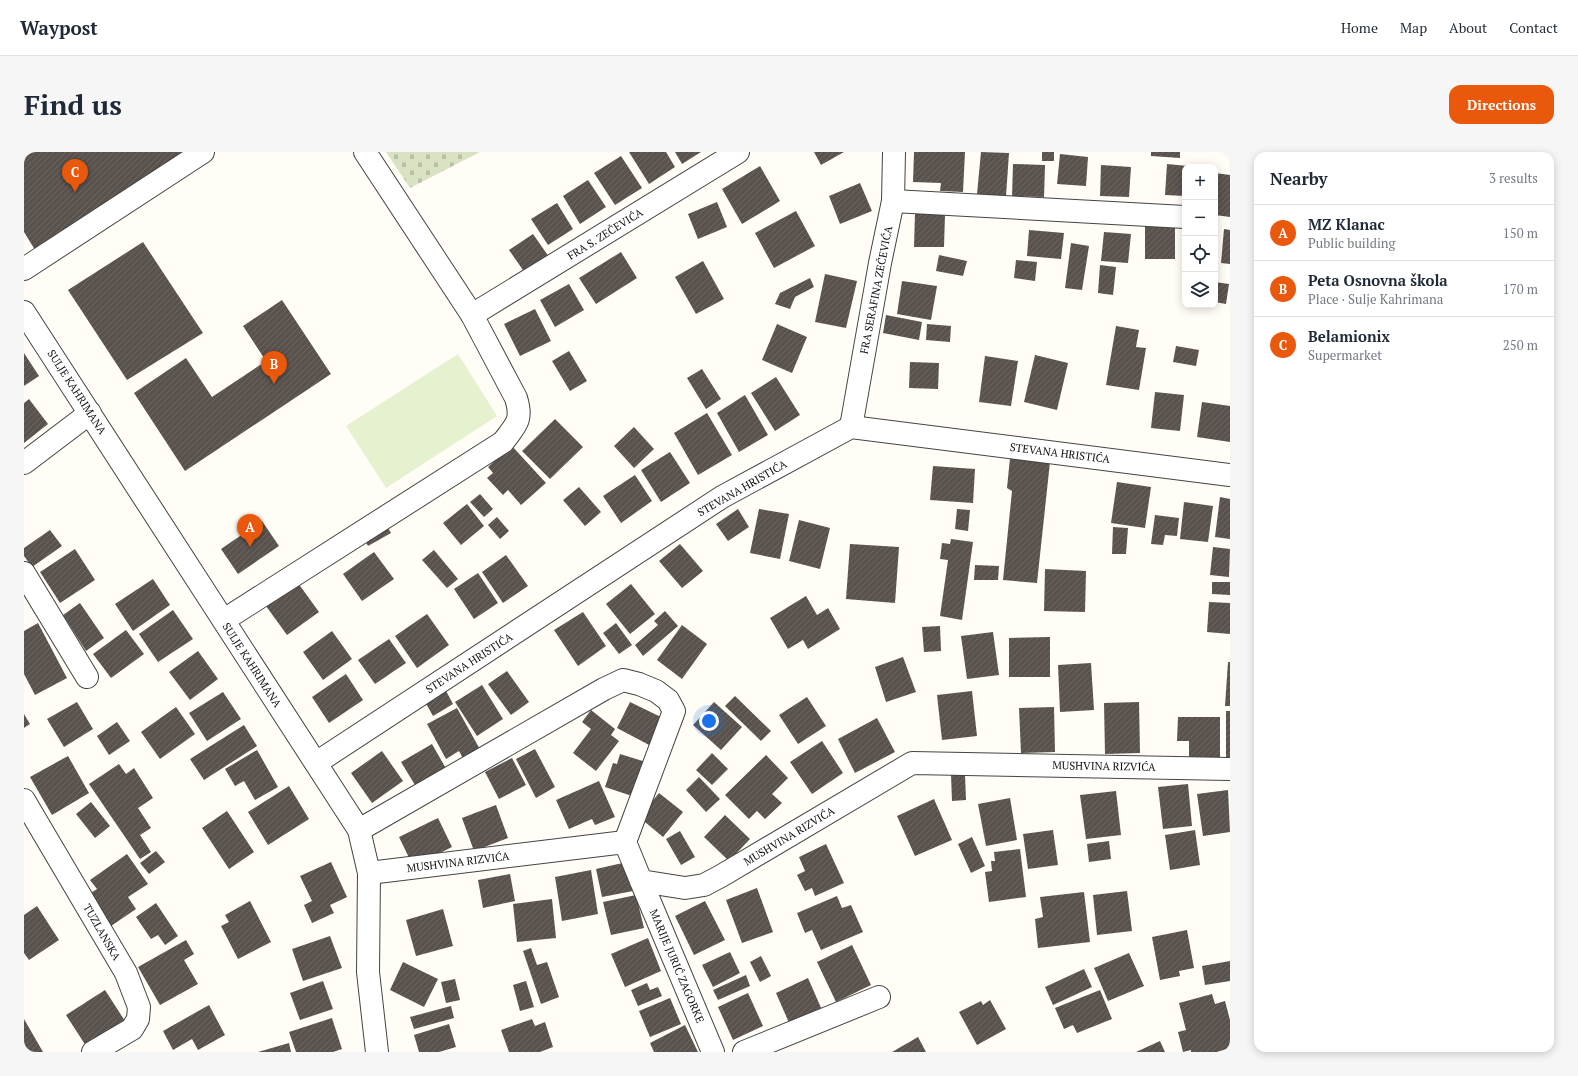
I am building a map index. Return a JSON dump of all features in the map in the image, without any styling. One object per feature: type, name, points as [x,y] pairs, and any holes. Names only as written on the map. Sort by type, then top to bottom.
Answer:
[{"type":"street","points":[[24,269],[203,152]]},
{"type":"street","points":[[224,620],[503,442],[518,423],[520,412],[516,398],[472,315],[365,152]]},
{"type":"street","name":"FRA S. ZEČEVIĆA","points":[[472,315],[738,152]]},
{"type":"street","name":"FRA SERAFINA ZEČEVIĆA","points":[[851,427],[880,263],[893,201],[894,152]]},
{"type":"street","points":[[893,201],[1182,217]]},
{"type":"street","name":"SULJE KAHRIMANA","points":[[24,312],[358,830],[369,873],[368,972],[377,1052]]},
{"type":"street","points":[[24,463],[90,413]]},
{"type":"street","name":"STEVANA HRISTIĆA","points":[[316,763],[722,497],[851,427],[1230,475]]},
{"type":"street","points":[[24,573],[88,677]]},
{"type":"street","points":[[358,830],[604,689],[623,680],[640,684],[656,691],[668,700],[674,711],[625,842],[641,881]]},
{"type":"street","name":"MUSHVINA RIZVIĆA","points":[[641,881],[685,888],[704,885],[912,763],[1230,769]]},
{"type":"street","name":"TUZLANSKA","points":[[24,800],[126,973],[139,1007],[138,1019],[132,1029],[93,1052]]},
{"type":"street","name":"MUSHVINA RIZVIĆA","points":[[369,873],[625,842]]},
{"type":"street","name":"MARIJE JURIĆ ZAGORKE","points":[[641,881],[713,1052]]},
{"type":"street","points":[[744,1052],[879,997]]},
{"type":"green space","points":[[386,152],[480,152],[410,188]]},
{"type":"green space","points":[[458,354],[497,416],[386,488],[346,426]]},
{"type":"building","points":[[24,152],[189,152],[35,250],[24,232]]},
{"type":"building","points":[[629,152],[666,152],[675,167],[649,184]]},
{"type":"building","points":[[675,152],[701,152],[682,164]]},
{"type":"building","points":[[814,152],[844,152],[821,165]]},
{"type":"building","points":[[914,152],[965,152],[963,192],[940,191],[941,183],[913,182]]},
{"type":"building","points":[[981,152],[1009,153],[1006,196],[977,194]]},
{"type":"building","points":[[1042,152],[1054,152],[1054,161],[1042,161]]},
{"type":"building","points":[[1151,152],[1180,152],[1180,158],[1151,156]]},
{"type":"building","points":[[1060,154],[1088,157],[1086,186],[1057,184]]},
{"type":"building","points":[[621,156],[642,188],[615,205],[594,173]]},
{"type":"building","points":[[1013,164],[1045,165],[1044,197],[1012,196]]},
{"type":"building","points":[[1167,164],[1182,165],[1182,196],[1165,195]]},
{"type":"building","points":[[1101,165],[1131,167],[1129,197],[1100,196]]},
{"type":"building","points":[[760,166],[780,201],[742,224],[722,189]]},
{"type":"building","points":[[1218,173],[1230,175],[1230,217],[1218,215]]},
{"type":"building","points":[[588,180],[606,207],[580,224],[563,196]]},
{"type":"building","points":[[860,183],[872,211],[840,224],[829,196]]},
{"type":"building","points":[[717,202],[727,227],[698,239],[688,214]]},
{"type":"building","points":[[557,203],[573,229],[548,245],[531,219]]},
{"type":"building","points":[[796,211],[815,246],[774,268],[755,233]]},
{"type":"building","points":[[915,213],[945,214],[944,247],[914,247]]},
{"type":"building","points":[[1145,226],[1175,226],[1175,259],[1145,259]]},
{"type":"building","points":[[1224,229],[1230,230],[1230,264],[1221,263]]},
{"type":"building","points":[[1029,230],[1064,233],[1061,259],[1027,256]]},
{"type":"building","points":[[1104,232],[1131,234],[1128,263],[1101,261]]},
{"type":"building","points":[[533,234],[549,257],[525,273],[509,250]]},
{"type":"building","points":[[143,242],[203,333],[127,380],[68,290]]},
{"type":"building","points":[[1071,243],[1089,246],[1082,290],[1065,288]]},
{"type":"building","points":[[621,252],[637,278],[596,304],[579,278]]},
{"type":"building","points":[[939,255],[967,261],[963,276],[936,271]]},
{"type":"building","points":[[1016,260],[1037,262],[1035,281],[1014,278]]},
{"type":"building","points":[[703,261],[724,299],[696,314],[675,277]]},
{"type":"building","points":[[1100,265],[1116,267],[1113,295],[1098,293]]},
{"type":"building","points":[[825,274],[857,281],[846,328],[815,322]]},
{"type":"building","points":[[810,278],[814,287],[795,297],[790,309],[775,304],[780,293]]},
{"type":"building","points":[[902,281],[937,286],[931,320],[897,314]]},
{"type":"building","points":[[1218,282],[1229,284],[1226,304],[1218,303]]},
{"type":"building","points":[[569,284],[584,310],[555,327],[540,300]]},
{"type":"building","points":[[282,300],[331,374],[185,471],[134,393],[186,358],[212,397],[266,361],[243,326]]},
{"type":"building","points":[[535,309],[551,341],[520,356],[504,324]]},
{"type":"building","points":[[886,315],[922,322],[919,340],[883,333]]},
{"type":"building","points":[[777,324],[807,337],[792,373],[762,360]]},
{"type":"building","points":[[927,324],[951,326],[950,342],[926,340]]},
{"type":"building","points":[[1116,326],[1139,330],[1136,347],[1146,348],[1139,390],[1106,385]]},
{"type":"building","points":[[1176,346],[1199,350],[1196,366],[1173,362]]},
{"type":"building","points":[[569,351],[587,381],[570,391],[552,361]]},
{"type":"building","points":[[24,353],[39,376],[24,386]]},
{"type":"building","points":[[1035,355],[1068,363],[1057,410],[1024,402]]},
{"type":"building","points":[[985,356],[1018,361],[1011,406],[979,402]]},
{"type":"building","points":[[910,362],[939,363],[938,389],[909,388]]},
{"type":"building","points":[[702,369],[721,399],[706,409],[687,378]]},
{"type":"building","points":[[776,377],[800,415],[775,431],[751,393]]},
{"type":"building","points":[[1155,392],[1184,395],[1180,431],[1151,428]]},
{"type":"building","points":[[745,395],[768,435],[739,452],[717,413]]},
{"type":"building","points":[[29,399],[48,424],[24,443],[24,403]]},
{"type":"building","points":[[1202,402],[1230,406],[1230,442],[1197,437]]},
{"type":"building","points":[[707,413],[732,455],[698,475],[674,433]]},
{"type":"building","points":[[555,419],[583,447],[550,479],[522,451]]},
{"type":"building","points":[[634,427],[654,449],[634,468],[614,446]]},
{"type":"building","points":[[511,445],[546,483],[521,505],[508,490],[503,495],[487,478],[493,473],[488,467]]},
{"type":"building","points":[[670,452],[690,483],[661,502],[641,470]]},
{"type":"building","points":[[1010,458],[1050,462],[1037,583],[1003,580],[1012,491],[1007,488]]},
{"type":"building","points":[[933,466],[975,469],[973,503],[930,500]]},
{"type":"building","points":[[635,475],[652,501],[621,523],[603,496]]},
{"type":"building","points":[[1117,482],[1151,487],[1145,528],[1111,523]]},
{"type":"building","points":[[579,487],[601,512],[585,526],[563,500]]},
{"type":"building","points":[[480,494],[493,509],[484,517],[470,502]]},
{"type":"building","points":[[1220,497],[1230,499],[1230,539],[1215,537]]},
{"type":"building","points":[[1184,502],[1213,506],[1208,542],[1180,539]]},
{"type":"building","points":[[467,504],[484,526],[461,545],[443,523]]},
{"type":"building","points":[[738,509],[749,527],[728,541],[716,524]]},
{"type":"building","points":[[759,509],[789,514],[780,559],[750,553]]},
{"type":"building","points":[[957,509],[970,510],[968,531],[955,529]]},
{"type":"building","points":[[1155,515],[1179,518],[1177,536],[1165,535],[1163,545],[1151,544]]},
{"type":"building","points":[[497,517],[509,531],[500,539],[488,525]]},
{"type":"building","points":[[799,520],[830,528],[820,569],[789,561]]},
{"type":"building","points":[[262,521],[279,546],[238,574],[221,549]]},
{"type":"building","points":[[384,521],[391,533],[368,546],[361,534]]},
{"type":"building","points":[[1113,527],[1128,528],[1126,554],[1112,554]]},
{"type":"building","points":[[50,530],[62,546],[32,567],[24,556],[24,548]]},
{"type":"building","points":[[951,539],[973,542],[962,620],[940,616],[948,560],[940,559],[942,543],[950,544]]},
{"type":"building","points":[[680,544],[703,571],[682,588],[659,561]]},
{"type":"building","points":[[850,544],[899,547],[895,603],[846,599]]},
{"type":"building","points":[[1213,547],[1230,549],[1229,577],[1210,575]]},
{"type":"building","points":[[75,549],[95,580],[60,603],[40,572]]},
{"type":"building","points":[[434,550],[458,579],[447,588],[422,560]]},
{"type":"building","points":[[374,552],[394,579],[362,601],[343,574]]},
{"type":"building","points":[[506,555],[528,586],[503,603],[482,572]]},
{"type":"building","points":[[975,565],[999,566],[998,580],[974,580]]},
{"type":"building","points":[[1045,569],[1086,571],[1085,612],[1044,611]]},
{"type":"building","points":[[478,573],[498,603],[474,619],[454,589]]},
{"type":"building","points":[[153,579],[170,605],[133,631],[115,604]]},
{"type":"building","points":[[1212,582],[1230,582],[1230,595],[1212,594]]},
{"type":"building","points":[[298,583],[319,612],[287,635],[266,606]]},
{"type":"building","points":[[631,584],[655,614],[630,634],[606,604]]},
{"type":"building","points":[[806,596],[817,615],[828,608],[840,629],[808,649],[803,640],[788,649],[770,618]]},
{"type":"building","points":[[1209,602],[1230,603],[1230,634],[1207,632]]},
{"type":"building","points":[[80,603],[104,638],[86,651],[63,615]]},
{"type":"building","points":[[173,610],[193,639],[158,662],[139,634]]},
{"type":"building","points":[[665,611],[678,626],[643,656],[635,645],[658,625],[654,621]]},
{"type":"building","points":[[583,612],[606,646],[578,666],[554,630]]},
{"type":"building","points":[[427,614],[449,645],[417,668],[395,636]]},
{"type":"building","points":[[38,623],[67,678],[35,695],[24,674],[24,631]]},
{"type":"building","points":[[616,623],[632,645],[619,654],[603,633]]},
{"type":"building","points":[[682,625],[707,644],[682,679],[657,660]]},
{"type":"building","points":[[940,626],[941,651],[924,652],[922,627]]},
{"type":"building","points":[[126,630],[144,654],[111,678],[93,654]]},
{"type":"building","points":[[332,631],[352,659],[323,680],[303,652]]},
{"type":"building","points":[[993,632],[999,675],[967,679],[961,636]]},
{"type":"building","points":[[1050,637],[1050,677],[1009,677],[1009,638]]},
{"type":"building","points":[[389,639],[406,663],[375,684],[358,660]]},
{"type":"building","points":[[198,651],[218,679],[190,700],[169,672]]},
{"type":"building","points":[[903,657],[916,692],[886,702],[875,667]]},
{"type":"building","points":[[1228,662],[1230,662],[1230,706],[1225,706]]},
{"type":"building","points":[[1091,663],[1094,710],[1060,712],[1058,665]]},
{"type":"building","points":[[507,671],[529,702],[511,715],[488,684]]},
{"type":"building","points":[[346,674],[363,700],[329,723],[312,697]]},
{"type":"building","points":[[482,685],[503,719],[477,736],[455,702]]},
{"type":"building","points":[[445,689],[453,704],[433,716],[424,700]]},
{"type":"building","points":[[972,691],[977,736],[942,740],[937,695]]},
{"type":"building","points":[[223,692],[241,719],[207,741],[189,713]]},
{"type":"building","points":[[735,696],[771,731],[761,741],[725,706]]},
{"type":"building","points":[[807,697],[826,726],[798,744],[779,715]]},
{"type":"building","points":[[77,702],[93,729],[64,747],[47,719]]},
{"type":"building","points":[[630,702],[665,719],[651,746],[617,728]]},
{"type":"building","points":[[714,702],[742,727],[721,750],[693,725]]},
{"type":"building","points":[[1139,702],[1140,753],[1105,754],[1104,703]]},
{"type":"building","points":[[176,707],[195,734],[160,759],[141,732]]},
{"type":"building","points":[[1054,707],[1055,752],[1021,753],[1019,708]]},
{"type":"building","points":[[457,708],[482,753],[465,762],[459,751],[446,759],[427,724]]},
{"type":"building","points":[[591,710],[615,729],[611,735],[619,741],[596,771],[573,753],[591,729],[582,722]]},
{"type":"building","points":[[1226,711],[1230,711],[1230,758],[1226,758]]},
{"type":"building","points":[[24,714],[30,724],[24,728]]},
{"type":"building","points":[[1178,717],[1220,717],[1220,757],[1189,757],[1189,741],[1177,741]]},
{"type":"building","points":[[877,718],[895,752],[855,773],[838,739]]},
{"type":"building","points":[[117,722],[130,741],[109,755],[97,736]]},
{"type":"building","points":[[244,725],[257,746],[204,780],[190,759]]},
{"type":"building","points":[[822,741],[843,773],[812,794],[790,762]]},
{"type":"building","points":[[432,744],[448,772],[418,790],[401,762]]},
{"type":"building","points":[[535,749],[555,787],[536,798],[516,759]]},
{"type":"building","points":[[257,750],[278,787],[255,800],[244,781],[235,786],[225,769]]},
{"type":"building","points":[[382,751],[403,781],[372,803],[351,773]]},
{"type":"building","points":[[712,753],[728,769],[712,785],[696,770]]},
{"type":"building","points":[[620,754],[646,762],[635,797],[605,787],[613,763],[617,764]]},
{"type":"building","points":[[766,755],[788,778],[772,794],[782,803],[765,819],[757,811],[749,819],[725,795]]},
{"type":"building","points":[[68,756],[89,793],[52,815],[30,777]]},
{"type":"building","points":[[512,758],[526,785],[499,799],[485,772]]},
{"type":"building","points":[[119,764],[126,774],[134,768],[153,798],[138,808],[151,828],[140,835],[151,852],[140,859],[89,784]]},
{"type":"building","points":[[965,774],[966,800],[952,801],[951,775]]},
{"type":"building","points":[[699,777],[720,799],[706,812],[686,790]]},
{"type":"building","points":[[599,781],[615,817],[595,825],[592,819],[569,829],[556,800]]},
{"type":"building","points":[[1188,784],[1192,826],[1163,829],[1158,787]]},
{"type":"building","points":[[289,786],[309,819],[268,845],[248,812]]},
{"type":"building","points":[[1228,790],[1230,832],[1203,836],[1197,794]]},
{"type":"building","points":[[1116,791],[1121,835],[1086,839],[1080,795]]},
{"type":"building","points":[[659,793],[683,812],[663,837],[639,817]]},
{"type":"building","points":[[1010,798],[1017,840],[986,846],[978,804]]},
{"type":"building","points":[[934,799],[952,840],[915,856],[897,816]]},
{"type":"building","points":[[91,802],[110,826],[95,838],[76,814]]},
{"type":"building","points":[[496,805],[508,838],[474,851],[462,818]]},
{"type":"building","points":[[227,811],[254,852],[229,869],[202,828]]},
{"type":"building","points":[[725,815],[750,839],[729,861],[704,837]]},
{"type":"building","points":[[438,818],[452,847],[413,866],[399,837]]},
{"type":"building","points":[[1053,830],[1058,865],[1028,869],[1023,834]]},
{"type":"building","points":[[1195,830],[1200,865],[1170,870],[1165,835]]},
{"type":"building","points":[[680,831],[695,857],[681,865],[666,839]]},
{"type":"building","points":[[972,837],[985,866],[971,873],[958,844]]},
{"type":"building","points":[[1109,841],[1111,859],[1089,862],[1087,844]]},
{"type":"building","points":[[826,844],[844,883],[815,896],[812,888],[805,891],[797,875],[805,871],[799,857]]},
{"type":"building","points":[[1020,849],[1026,897],[989,902],[985,872],[992,871],[991,861],[995,861],[994,852]]},
{"type":"building","points":[[156,851],[165,862],[149,874],[140,863]]},
{"type":"building","points":[[127,854],[148,884],[128,897],[136,909],[111,926],[89,894],[97,889],[90,880]]},
{"type":"building","points":[[331,862],[347,897],[330,905],[334,913],[312,923],[304,905],[312,901],[300,876]]},
{"type":"building","points":[[627,862],[633,891],[602,897],[596,869]]},
{"type":"building","points":[[591,870],[598,914],[562,921],[555,877]]},
{"type":"building","points":[[510,874],[515,901],[483,908],[478,880]]},
{"type":"building","points":[[757,888],[773,932],[742,943],[726,900]]},
{"type":"building","points":[[1127,891],[1132,931],[1097,935],[1093,895]]},
{"type":"building","points":[[1084,892],[1090,942],[1038,948],[1035,919],[1043,917],[1040,897]]},
{"type":"building","points":[[636,895],[644,928],[611,935],[603,902]]},
{"type":"building","points":[[837,896],[842,908],[851,905],[863,932],[821,950],[812,930],[805,933],[797,913]]},
{"type":"building","points":[[552,899],[556,938],[517,942],[513,904]]},
{"type":"building","points":[[250,901],[271,942],[238,959],[221,926],[229,922],[225,915]]},
{"type":"building","points":[[705,901],[725,940],[694,955],[675,916]]},
{"type":"building","points":[[156,903],[178,936],[165,945],[158,935],[151,939],[136,917]]},
{"type":"building","points":[[37,906],[59,940],[29,960],[24,953],[24,915]]},
{"type":"building","points":[[443,909],[453,946],[416,956],[406,920]]},
{"type":"building","points":[[1187,930],[1194,968],[1179,971],[1180,976],[1160,980],[1152,937]]},
{"type":"building","points":[[330,936],[342,968],[303,981],[292,949]]},
{"type":"building","points":[[648,938],[661,971],[625,987],[611,954]]},
{"type":"building","points":[[186,940],[194,954],[184,960],[198,984],[160,1005],[138,967]]},
{"type":"building","points":[[852,945],[871,985],[836,1002],[817,962]]},
{"type":"building","points":[[531,948],[537,965],[547,962],[559,997],[541,1004],[523,951]]},
{"type":"building","points":[[730,952],[740,973],[713,987],[702,965]]},
{"type":"building","points":[[1129,953],[1144,986],[1108,1001],[1094,968]]},
{"type":"building","points":[[761,956],[771,976],[760,982],[750,962]]},
{"type":"building","points":[[1230,961],[1230,981],[1205,985],[1202,966]]},
{"type":"building","points":[[403,962],[438,979],[424,1007],[390,990]]},
{"type":"building","points":[[1084,969],[1092,987],[1053,1005],[1045,987]]},
{"type":"building","points":[[746,975],[750,986],[718,1000],[713,990]]},
{"type":"building","points":[[808,978],[822,1010],[790,1025],[776,993]]},
{"type":"building","points":[[455,979],[460,1000],[446,1003],[441,982]]},
{"type":"building","points":[[323,981],[333,1009],[300,1020],[290,993]]},
{"type":"building","points":[[526,981],[534,1007],[520,1011],[513,985]]},
{"type":"building","points":[[647,983],[650,990],[658,987],[662,996],[638,1006],[631,990]]},
{"type":"building","points":[[105,990],[125,1021],[86,1046],[66,1015]]},
{"type":"building","points":[[1100,990],[1112,1019],[1077,1033],[1073,1025],[1064,1029],[1055,1008]]},
{"type":"building","points":[[748,993],[763,1026],[733,1040],[718,1007]]},
{"type":"building","points":[[1212,994],[1215,1004],[1225,1001],[1230,1020],[1230,1048],[1217,1052],[1191,1052],[1191,1050],[1183,1052],[1178,1032],[1186,1030],[1179,1003]]},
{"type":"building","points":[[670,998],[681,1024],[650,1037],[639,1011]]},
{"type":"building","points":[[990,1000],[1006,1029],[977,1045],[959,1012],[981,1001],[983,1005]]},
{"type":"building","points":[[209,1005],[225,1035],[198,1050],[192,1039],[173,1050],[163,1031]]},
{"type":"building","points":[[451,1006],[454,1018],[414,1029],[410,1017]]},
{"type":"building","points":[[332,1018],[342,1049],[333,1052],[296,1052],[289,1032]]},
{"type":"building","points":[[24,1019],[43,1052],[24,1052]]},
{"type":"building","points":[[532,1019],[535,1026],[545,1022],[553,1047],[540,1052],[509,1052],[501,1030]]},
{"type":"building","points":[[449,1024],[456,1047],[439,1052],[419,1052],[414,1035]]},
{"type":"building","points":[[685,1025],[698,1052],[654,1052],[650,1043]]},
{"type":"building","points":[[918,1037],[926,1052],[892,1052]]},
{"type":"building","points":[[1160,1041],[1165,1052],[1136,1052]]},
{"type":"building","points":[[289,1043],[291,1052],[258,1052]]},
{"type":"place","name":"Belamionix","points":[[75,192]]},
{"type":"place","name":"Peta Osnovna škola","points":[[274,384]]},
{"type":"place","name":"MZ Klanac","points":[[250,547]]}]
